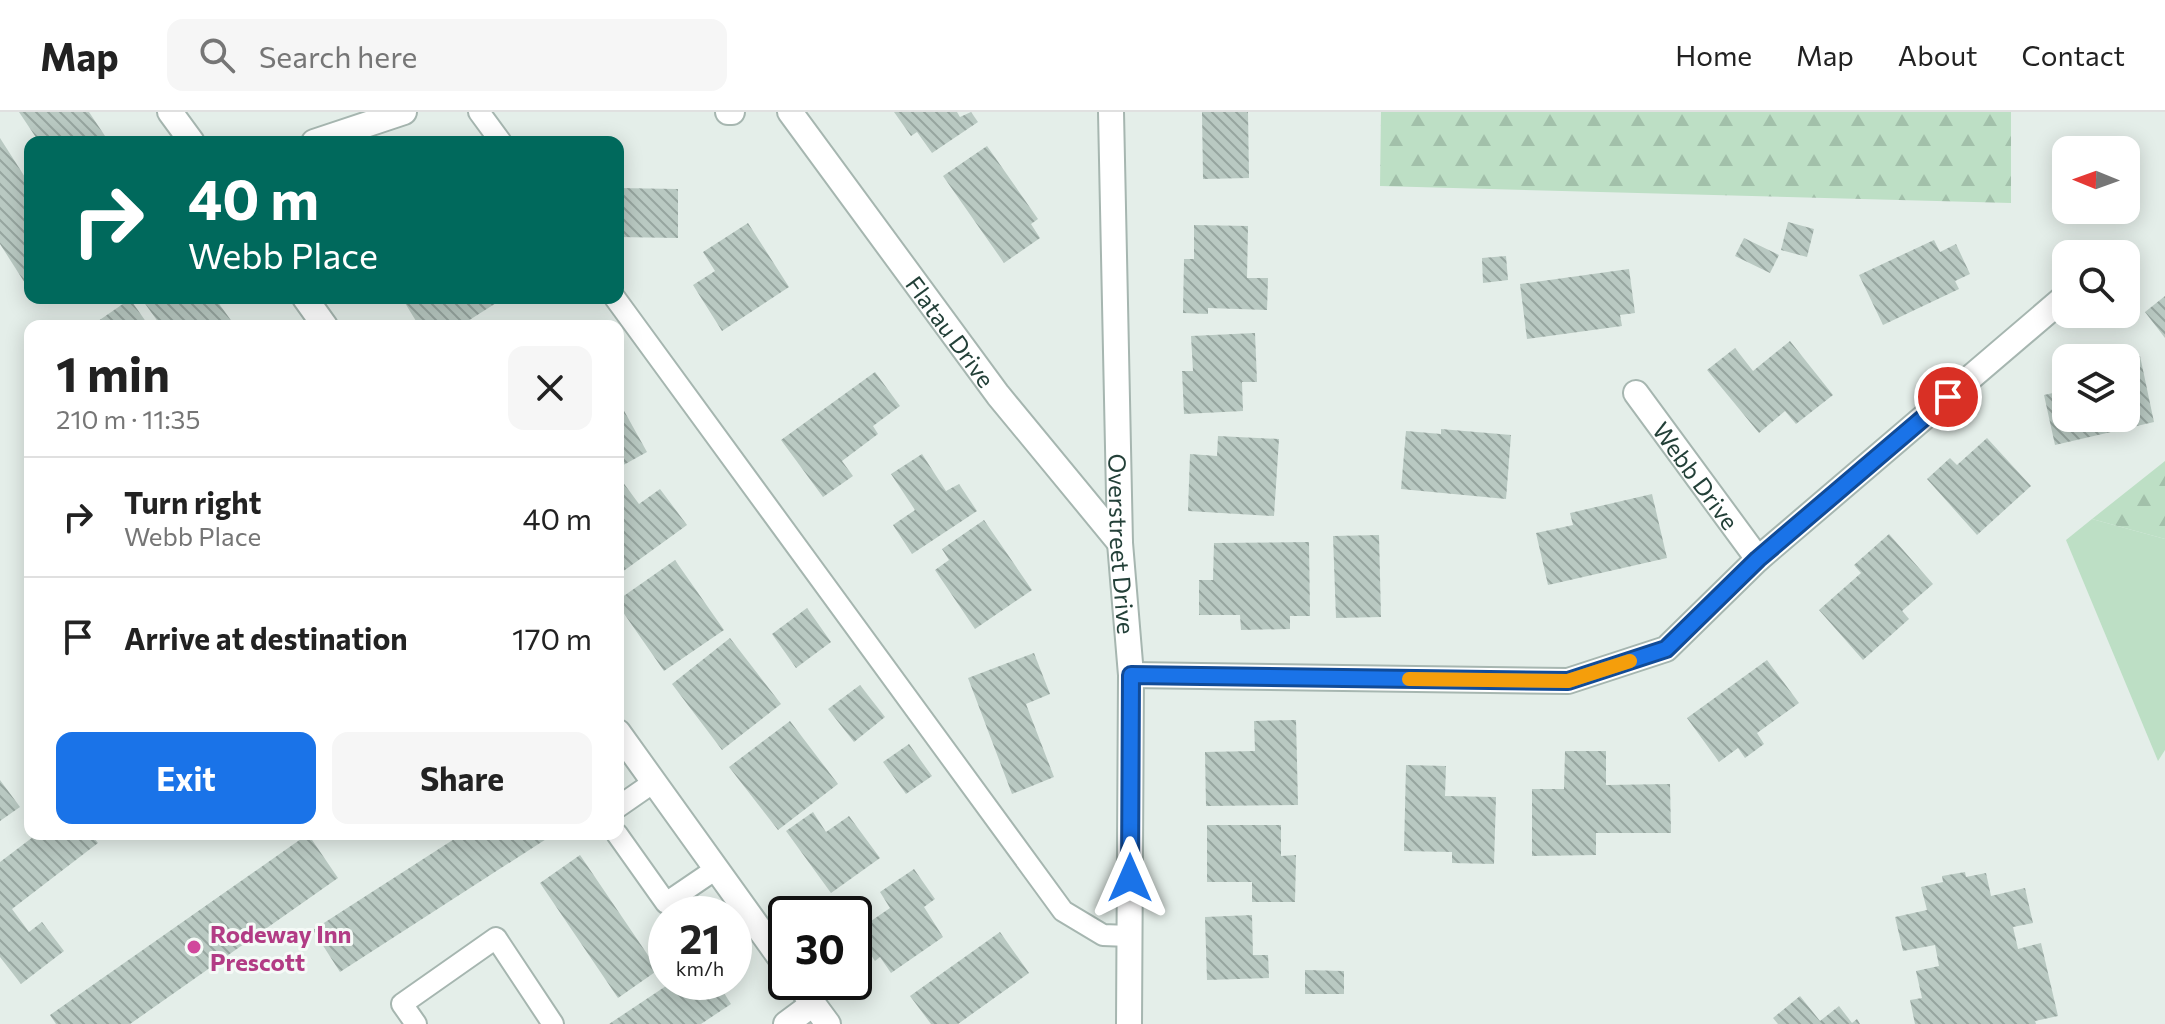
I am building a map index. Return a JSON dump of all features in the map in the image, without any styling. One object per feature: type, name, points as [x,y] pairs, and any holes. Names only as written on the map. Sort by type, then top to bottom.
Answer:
[{"type":"street","points":[[170,112],[188,136]]},
{"type":"street","points":[[332,136],[404,112]]},
{"type":"street","name":"Flatau Drive","points":[[790,112],[998,395],[1120,543]]},
{"type":"street","name":"Overstreet Drive","points":[[1111,112],[1120,543],[1131,675],[1129,1024]]},
{"type":"street","points":[[1131,675],[1568,681],[1666,649],[1758,559],[2052,308]]},
{"type":"street","name":"Webb Drive","points":[[1636,393],[1758,559]]},
{"type":"street","points":[[624,740],[768,941]]},
{"type":"street","points":[[786,1024],[821,1014]]},
{"type":"lane","points":[[479,112],[497,136]]},
{"type":"lane","points":[[619,304],[1063,911],[1103,935],[1129,936]]},
{"type":"lane","points":[[624,803],[654,782]]},
{"type":"lane","points":[[621,840],[666,903],[716,869]]},
{"type":"lane","points":[[416,1024],[402,1004],[496,938],[553,1024]]},
{"type":"green space","points":[[1381,112],[2011,112],[2011,203],[1380,186]]},
{"type":"green space","points":[[2165,461],[2165,539],[2092,519]]},
{"type":"green space","points":[[2092,519],[2165,539],[2165,750],[2158,761],[2066,540]]},
{"type":"building","points":[[19,112],[89,112],[105,136],[35,136]]},
{"type":"building","points":[[894,112],[957,112],[960,117],[971,112],[978,122],[932,153],[917,132],[911,136]]},
{"type":"building","points":[[1202,112],[1248,112],[1249,178],[1203,179]]},
{"type":"building","points":[[0,138],[24,176],[24,282],[0,244]]},
{"type":"building","points":[[987,146],[1038,219],[1031,224],[1040,238],[1004,263],[943,176]]},
{"type":"building","points":[[624,188],[678,189],[678,238],[624,237]]},
{"type":"building","points":[[1788,222],[1814,229],[1807,257],[1781,250]]},
{"type":"building","points":[[748,223],[789,287],[722,331],[693,285],[715,271],[703,252]]},
{"type":"building","points":[[1194,225],[1248,226],[1247,278],[1268,278],[1267,310],[1208,308],[1208,314],[1183,313],[1184,259],[1194,259]]},
{"type":"building","points":[[1744,238],[1779,255],[1770,273],[1735,256]]},
{"type":"building","points":[[1934,240],[1940,252],[1956,244],[1970,274],[1955,281],[1959,289],[1883,325],[1859,275]]},
{"type":"building","points":[[1506,256],[1508,280],[1483,283],[1482,258]]},
{"type":"building","points":[[1629,269],[1635,313],[1620,315],[1622,326],[1527,339],[1520,284]]},
{"type":"building","points":[[2165,296],[2165,338],[2145,312]]},
{"type":"building","points":[[123,304],[134,304],[145,320],[100,320]]},
{"type":"building","points":[[145,304],[219,304],[231,320],[157,320]]},
{"type":"building","points":[[406,304],[495,304],[469,320],[415,320]]},
{"type":"building","points":[[1255,333],[1257,382],[1242,382],[1243,411],[1184,414],[1182,371],[1193,371],[1191,336]]},
{"type":"building","points":[[1790,341],[1833,395],[1796,424],[1785,411],[1759,433],[1707,370],[1735,348],[1753,371]]},
{"type":"building","points":[[2140,356],[2154,422],[2140,425]]},
{"type":"building","points":[[875,372],[900,406],[873,426],[878,434],[842,461],[853,476],[823,497],[781,440]]},
{"type":"building","points":[[2052,393],[2052,431],[2044,395]]},
{"type":"building","points":[[624,411],[647,452],[624,465]]},
{"type":"building","points":[[1441,429],[1511,435],[1506,499],[1401,489],[1406,431],[1441,434]]},
{"type":"building","points":[[2052,432],[2111,432],[2055,445]]},
{"type":"building","points":[[1218,436],[1279,439],[1274,516],[1188,511],[1190,454],[1217,456]]},
{"type":"building","points":[[1987,438],[2031,486],[1977,535],[1927,479],[1950,458],[1957,465]]},
{"type":"building","points":[[922,454],[946,491],[959,484],[977,511],[912,554],[893,525],[915,510],[891,474]]},
{"type":"building","points":[[624,484],[639,504],[660,489],[687,525],[624,571]]},
{"type":"building","points":[[1652,494],[1667,558],[1548,585],[1536,533],[1573,525],[1570,513]]},
{"type":"building","points":[[984,520],[1032,590],[975,629],[935,570],[949,560],[942,549]]},
{"type":"building","points":[[1889,534],[1933,584],[1902,611],[1909,619],[1863,660],[1819,610],[1861,573],[1854,565]]},
{"type":"building","points":[[1379,535],[1381,617],[1336,618],[1333,536]]},
{"type":"building","points":[[1309,542],[1310,616],[1290,616],[1290,629],[1241,630],[1240,615],[1199,615],[1199,580],[1213,580],[1214,543]]},
{"type":"building","points":[[675,560],[724,630],[664,671],[624,614],[624,596]]},
{"type":"building","points":[[807,608],[831,642],[796,668],[772,634]]},
{"type":"building","points":[[730,638],[781,704],[722,750],[672,684]]},
{"type":"building","points":[[1034,653],[1050,694],[1026,704],[1054,777],[1012,794],[968,678]]},
{"type":"building","points":[[1767,660],[1799,703],[1757,733],[1764,744],[1745,758],[1738,748],[1719,762],[1687,718]]},
{"type":"building","points":[[860,685],[885,717],[854,742],[828,709]]},
{"type":"building","points":[[1296,720],[1298,805],[1206,806],[1205,752],[1255,751],[1254,721]]},
{"type":"building","points":[[790,721],[838,784],[778,830],[729,767]]},
{"type":"building","points":[[909,744],[932,776],[906,794],[883,762]]},
{"type":"building","points":[[1565,751],[1606,751],[1606,785],[1670,784],[1671,833],[1596,833],[1596,855],[1532,856],[1532,789],[1564,789]]},
{"type":"building","points":[[1406,765],[1446,766],[1445,796],[1496,797],[1494,864],[1452,863],[1452,852],[1404,851]]},
{"type":"building","points":[[0,780],[20,807],[0,821]]},
{"type":"building","points":[[813,812],[826,832],[849,816],[880,858],[831,893],[786,831]]},
{"type":"building","points":[[1207,825],[1281,825],[1281,856],[1296,855],[1295,902],[1252,902],[1252,882],[1207,882]]},
{"type":"building","points":[[29,840],[96,840],[98,843],[12,909],[29,932],[42,922],[64,951],[21,984],[0,957],[0,862]]},
{"type":"building","name":"Rodeway Inn Prescott","points":[[299,840],[312,840],[338,878],[130,1024],[56,1024],[50,1015]]},
{"type":"building","points":[[453,840],[545,840],[340,972],[313,930]]},
{"type":"building","points":[[580,855],[648,955],[648,977],[618,998],[540,883]]},
{"type":"building","points":[[914,869],[935,899],[924,907],[943,937],[891,973],[880,957],[875,961],[872,957],[872,920],[890,908],[880,892]]},
{"type":"building","points":[[1965,872],[1966,877],[1986,873],[1991,896],[2025,888],[2033,923],[2013,927],[2018,949],[2041,943],[2058,1016],[2035,1021],[2036,1024],[1915,1024],[1910,1000],[1922,998],[1916,971],[1939,966],[1935,945],[1903,951],[1895,917],[1927,910],[1921,887],[1943,882],[1942,876]]},
{"type":"building","points":[[1252,915],[1253,955],[1268,955],[1269,978],[1207,980],[1205,917]]},
{"type":"building","points":[[1000,932],[1029,973],[958,1024],[931,1024],[910,996]]},
{"type":"building","points":[[1305,970],[1344,971],[1344,994],[1305,994]]},
{"type":"building","points":[[1800,996],[1820,1021],[1839,1006],[1852,1023],[1857,1019],[1860,1024],[1778,1024],[1773,1018]]},
{"type":"building","points":[[648,998],[728,1000],[731,1004],[701,1024],[609,1024]]},
{"type":"slow traffic","points":[[1409,679],[1568,681],[1630,661]]},
{"type":"place","name":"Rodeway Inn Prescott","points":[[194,947]]},
{"type":"route","points":[[1130,878],[1131,675],[1568,681],[1666,649],[1758,559],[1948,397]]}]
